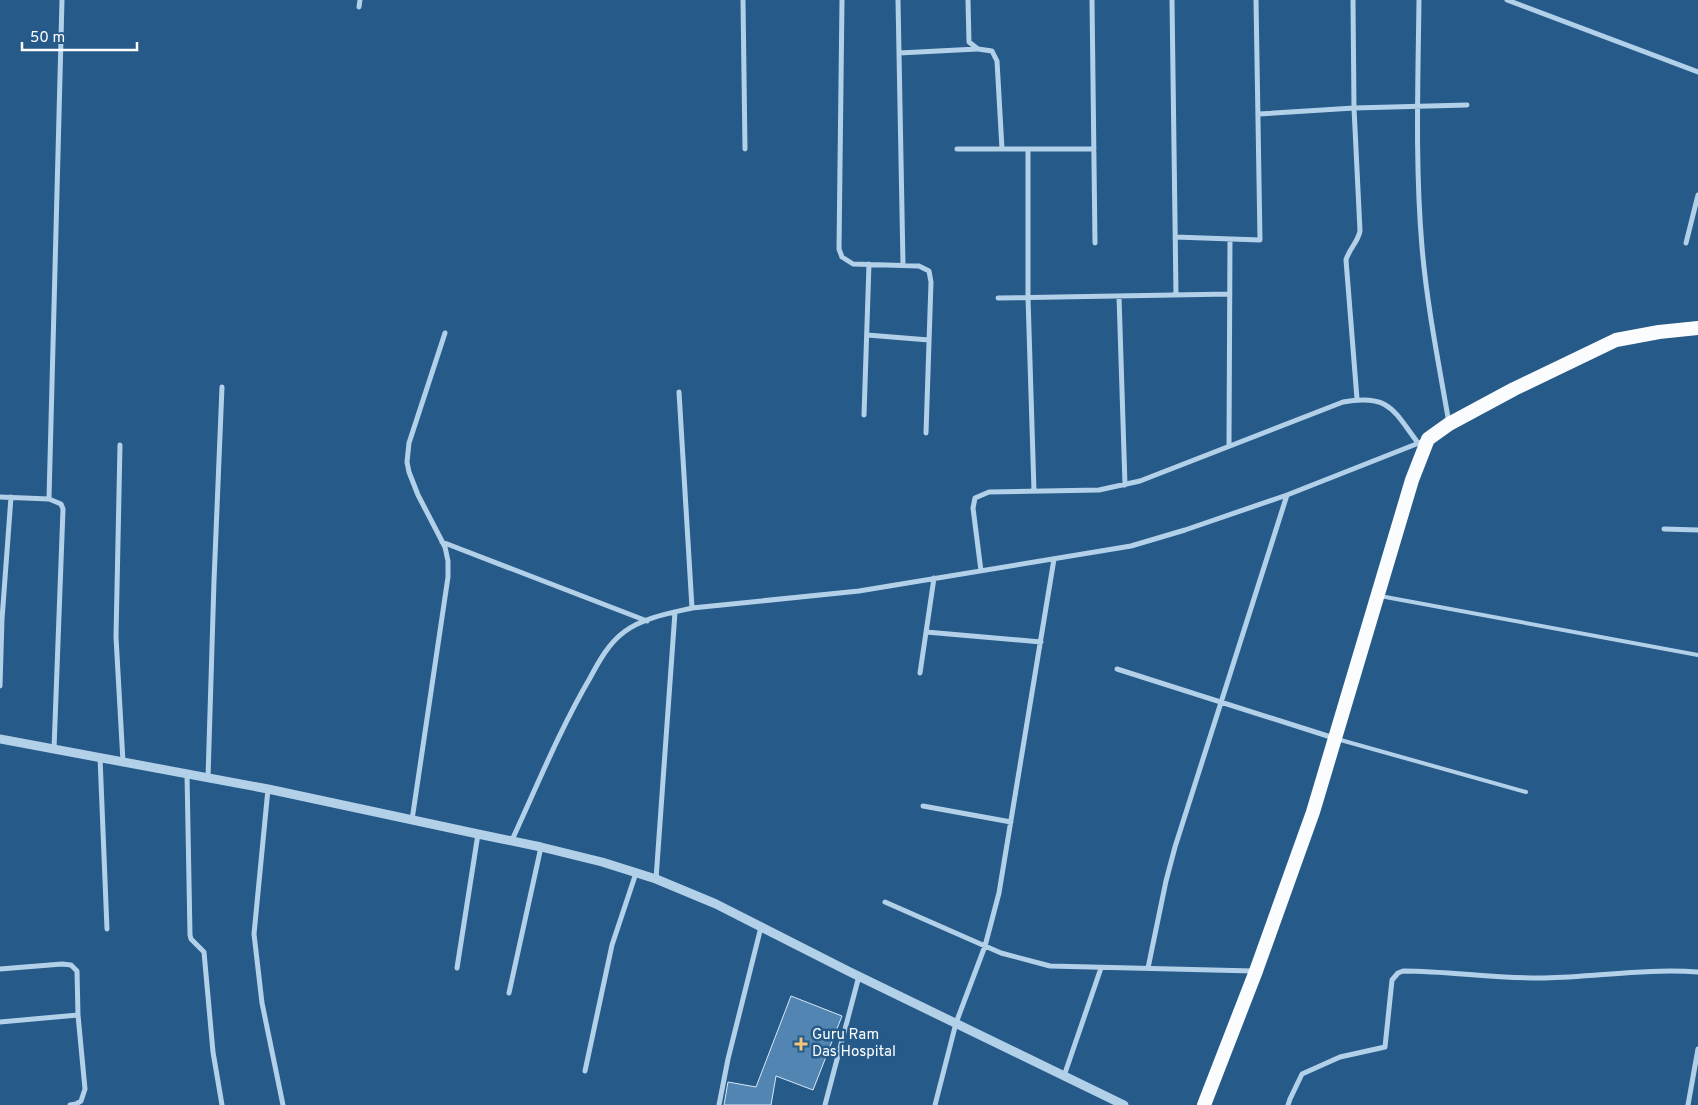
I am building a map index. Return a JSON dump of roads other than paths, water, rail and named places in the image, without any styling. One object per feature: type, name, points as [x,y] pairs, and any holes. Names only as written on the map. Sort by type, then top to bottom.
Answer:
[{"type":"highway","points":[[1204,1105],[1256,971],[1314,812],[1334,738],[1423,441],[1449,424],[1514,389],[1616,340],[1659,332],[1698,328]]},
{"type":"street","points":[[49,499],[62,0]]},
{"type":"street","points":[[359,7],[360,0]]},
{"type":"street","points":[[743,0],[745,149]]},
{"type":"street","points":[[842,0],[839,249],[842,257],[848,263],[919,266],[929,271],[931,276],[926,433]]},
{"type":"street","points":[[898,0],[903,265]]},
{"type":"street","points":[[968,0],[969,42],[978,49]]},
{"type":"street","points":[[1092,0],[1096,243]]},
{"type":"street","points":[[1172,0],[1176,295]]},
{"type":"street","points":[[1175,237],[1260,240],[1256,0]]},
{"type":"street","points":[[1353,0],[1354,108],[1360,231],[1346,260],[1357,399]]},
{"type":"street","points":[[1419,0],[1419,208],[1430,312],[1449,424]]},
{"type":"street","points":[[1507,0],[1698,72]]},
{"type":"street","points":[[899,53],[978,49],[992,51],[997,61],[1002,149]]},
{"type":"street","points":[[1259,114],[1354,108],[1467,105]]},
{"type":"street","points":[[957,149],[1094,149]]},
{"type":"street","points":[[1028,149],[1028,297],[1034,491]]},
{"type":"street","points":[[1686,243],[1698,195]]},
{"type":"street","points":[[1229,446],[1230,239]]},
{"type":"street","points":[[864,415],[869,264]]},
{"type":"street","points":[[998,298],[1230,294]]},
{"type":"street","points":[[1119,296],[1125,485]]},
{"type":"street","points":[[412,820],[448,577],[448,561],[442,542],[418,495],[407,462],[409,443],[444,333]]},
{"type":"street","points":[[866,335],[929,340]]},
{"type":"street","points":[[208,778],[222,388]]},
{"type":"street","points":[[679,392],[692,608]]},
{"type":"street","points":[[512,840],[575,703],[599,662],[612,642],[625,632],[647,621],[692,608],[859,591],[1131,546],[1287,495],[1423,441],[1392,408],[1372,400],[1357,399],[1343,402],[1140,481],[1125,485],[1099,490],[989,492],[975,498],[973,508],[981,570]]},
{"type":"street","points":[[120,445],[116,637],[123,762]]},
{"type":"street","points":[[1148,968],[1175,847],[1287,495]]},
{"type":"street","points":[[0,497],[49,499],[61,504],[64,520],[54,749]]},
{"type":"street","points":[[0,686],[2,619],[11,497]]},
{"type":"street","points":[[1664,529],[1698,530]]},
{"type":"street","points":[[442,542],[647,621]]},
{"type":"street","points":[[934,1105],[956,1023],[986,946],[998,893],[1054,558]]},
{"type":"street","points":[[920,673],[934,578]]},
{"type":"street","points":[[656,879],[675,612]]},
{"type":"street","points":[[926,632],[1040,642]]},
{"type":"street","points":[[1118,669],[1334,738]]},
{"type":"street","points":[[0,739],[268,789],[512,840],[656,879],[716,904],[1124,1105]]},
{"type":"street","points":[[100,757],[107,929]]},
{"type":"street","points":[[187,774],[190,935],[191,939],[204,952],[213,1052],[222,1105]]},
{"type":"street","points":[[268,789],[254,934],[262,1003],[284,1105]]},
{"type":"street","points":[[924,806],[1011,822]]},
{"type":"street","points":[[457,968],[478,834]]},
{"type":"street","points":[[509,992],[541,847]]},
{"type":"street","points":[[585,1071],[608,961],[636,873]]},
{"type":"street","points":[[886,902],[1013,957],[1050,966],[1256,971]]},
{"type":"street","points":[[719,1105],[728,1059],[761,927]]},
{"type":"street","points":[[0,969],[62,964],[75,968],[77,971],[78,1015],[85,1089],[81,1101],[70,1105]]},
{"type":"street","points":[[1064,1076],[1101,968]]},
{"type":"street","points":[[1288,1105],[1302,1074],[1340,1056],[1385,1047],[1392,980],[1398,972],[1504,978],[1542,978],[1664,970],[1698,972]]},
{"type":"street","points":[[825,1105],[859,976]]},
{"type":"street","points":[[0,1022],[78,1015]]},
{"type":"street","points":[[1688,1105],[1698,1049]]},
{"type":"lane","points":[[1377,595],[1698,654]]},
{"type":"lane","points":[[1334,738],[1526,792]]},
{"type":"place","name":"Guru Ram Das Hospital","points":[[801,1044]]}]
